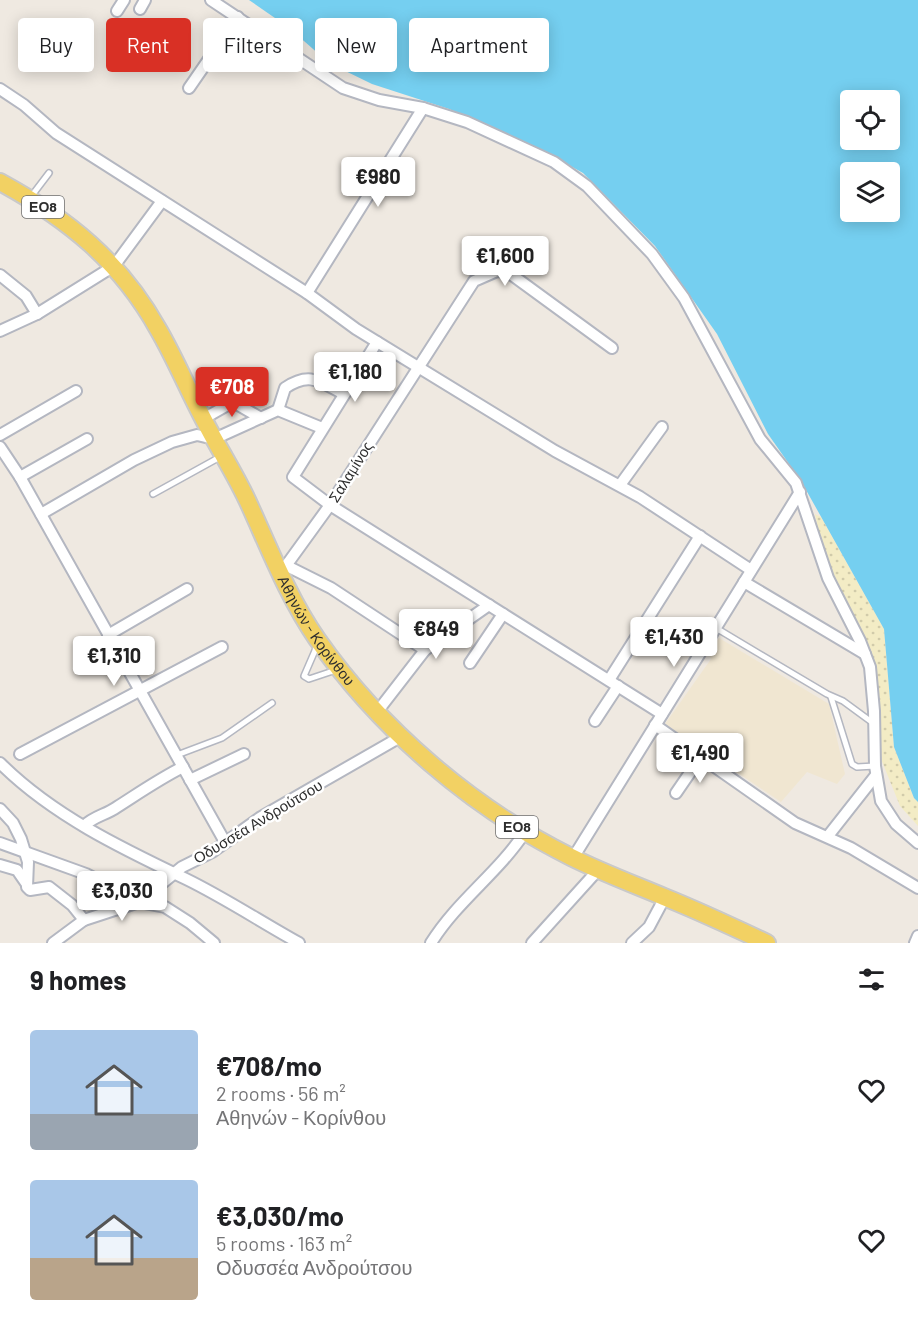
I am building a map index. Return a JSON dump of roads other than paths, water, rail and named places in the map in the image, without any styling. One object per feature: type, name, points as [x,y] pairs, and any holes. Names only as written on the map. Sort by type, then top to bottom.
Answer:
[{"type":"main road","name":"Αθηνών - Κορίνθου","points":[[0,182],[90,241],[114,266],[156,325],[318,640],[377,712],[464,789],[525,832],[598,870],[665,897],[766,943]]},
{"type":"street","points":[[117,10],[124,0]]},
{"type":"street","points":[[212,0],[343,88],[379,100],[423,108],[467,122],[526,147],[572,172],[646,247],[673,281],[714,351],[760,438],[791,476],[800,492],[828,578],[866,654],[873,682],[875,770],[886,811],[918,843]]},
{"type":"street","points":[[189,88],[238,17]]},
{"type":"street","points":[[0,89],[24,105],[56,133],[307,293],[377,342],[555,451],[620,485],[751,570]]},
{"type":"street","points":[[307,293],[423,108]]},
{"type":"street","points":[[0,331],[37,314],[114,266],[162,201]]},
{"type":"street","name":"Σαλαμίνος","points":[[283,570],[330,505],[474,281],[497,271],[508,272],[612,348]]},
{"type":"street","points":[[0,275],[26,296],[37,314]]},
{"type":"street","points":[[377,342],[293,477],[330,505],[662,714]]},
{"type":"street","points":[[41,514],[135,460],[172,442],[189,435],[214,439],[278,410],[285,388],[303,378],[312,378],[344,394]]},
{"type":"street","points":[[0,435],[76,391]]},
{"type":"street","points":[[203,418],[233,402],[261,418]]},
{"type":"street","points":[[278,410],[322,428]]},
{"type":"street","points":[[620,485],[662,427]]},
{"type":"street","points":[[20,477],[87,439]]},
{"type":"street","points":[[0,447],[20,477],[225,842]]},
{"type":"street","points":[[573,858],[800,492]]},
{"type":"street","points":[[595,721],[614,683],[700,536]]},
{"type":"street","points":[[283,570],[331,588],[425,650]]},
{"type":"street","points":[[744,582],[866,654]]},
{"type":"street","points":[[108,635],[188,589]]},
{"type":"street","points":[[377,712],[425,650],[489,604]]},
{"type":"street","points":[[470,663],[503,614]]},
{"type":"street","points":[[20,754],[115,702],[141,693],[222,647]]},
{"type":"street","points":[[655,725],[795,824],[828,836],[918,888]]},
{"type":"street","name":"Οδυσσέα Ανδρούτσου","points":[[57,942],[84,921],[139,902],[173,874],[261,817],[402,736]]},
{"type":"street","points":[[190,780],[244,754]]},
{"type":"street","points":[[676,793],[700,758]]},
{"type":"street","points":[[0,763],[27,789],[84,826],[299,943]]},
{"type":"street","points":[[84,826],[118,807],[152,783],[183,767]]},
{"type":"street","points":[[828,836],[875,770]]},
{"type":"street","points":[[0,809],[13,823],[28,862],[26,883]]},
{"type":"street","points":[[431,943],[449,917],[505,859],[525,832]]},
{"type":"street","points":[[0,843],[86,874],[139,902],[165,907],[190,922],[214,943]]},
{"type":"street","points":[[0,865],[17,870],[30,890],[49,887],[72,905],[84,921]]},
{"type":"street","points":[[531,943],[598,870]]},
{"type":"street","points":[[632,943],[649,927],[665,897]]},
{"type":"street","points":[[915,943],[918,936]]},
{"type":"lane","points":[[29,199],[49,173]]},
{"type":"lane","points":[[153,494],[224,454]]},
{"type":"lane","points":[[716,627],[831,697],[843,701],[875,724]]},
{"type":"lane","points":[[318,640],[316,651],[304,676],[309,679],[341,670]]},
{"type":"lane","points":[[831,697],[852,764],[875,770]]},
{"type":"lane","points":[[177,755],[222,738],[272,704]]},
{"type":"water","points":[[249,0],[918,0],[918,802],[914,798],[894,747],[884,629],[801,481],[768,434],[717,334],[655,246],[583,173],[540,149],[449,109],[372,84],[347,72],[397,72],[397,18],[315,18],[315,51],[303,40],[303,18],[275,18]]}]
